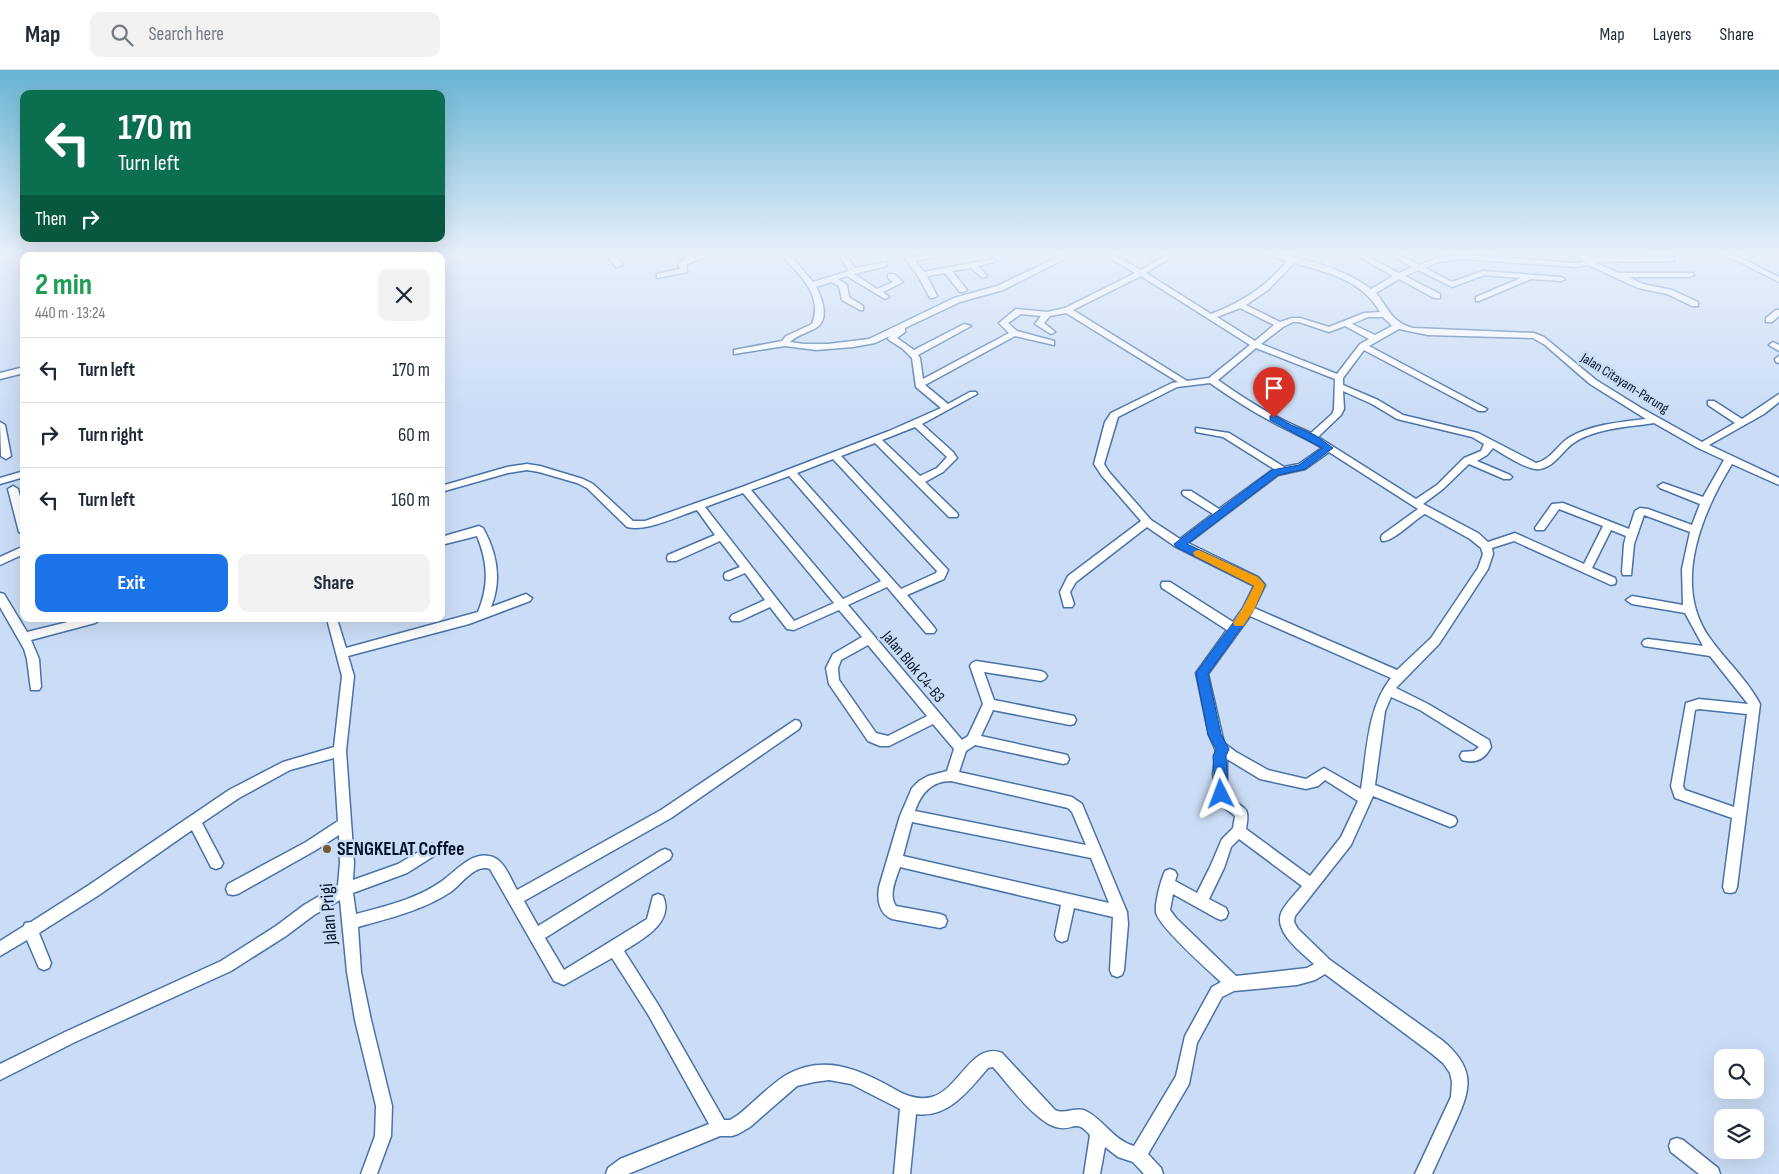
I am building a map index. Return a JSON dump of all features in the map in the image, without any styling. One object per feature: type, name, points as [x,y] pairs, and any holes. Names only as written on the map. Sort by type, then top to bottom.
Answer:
[{"type":"street","points":[[785,342],[789,338],[812,327],[817,322],[820,311],[819,306]]},
{"type":"street","points":[[856,306],[860,308]]},
{"type":"street","points":[[737,352],[785,342],[810,346],[872,341],[946,306]]},
{"type":"street","points":[[941,411],[919,385],[917,365],[913,354],[893,340],[893,336],[950,306]]},
{"type":"street","points":[[1051,343],[1014,333],[1003,323],[1015,312],[1026,310],[1047,314],[1068,310],[1077,306]]},
{"type":"street","points":[[1193,306],[1255,345],[1340,383],[1400,417],[1475,435],[1530,464],[1542,466],[1574,438],[1607,429],[1658,420]]},
{"type":"street","points":[[1211,317],[1239,306]]},
{"type":"street","points":[[1241,306],[1280,324]]},
{"type":"street","name":"Jalan Citayam-Parung","points":[[1379,306],[1391,322],[1408,330],[1539,337],[1547,341],[1586,377],[1701,446],[1779,482]]},
{"type":"street","points":[[1068,310],[1184,382]]},
{"type":"street","points":[[1769,320],[1779,312]]},
{"type":"street","points":[[1047,314],[1039,324],[1051,332]]},
{"type":"street","points":[[1385,314],[1367,315],[1329,330],[1300,320],[1292,320],[1280,324],[1212,380],[1175,384],[1118,412],[1110,422],[1107,430],[1099,464],[1100,468],[1147,522],[1180,544],[1260,585],[1248,610],[1202,673],[1215,735],[1223,749],[1255,770],[1273,778],[1306,784],[1313,782],[1322,774],[1327,774],[1367,794],[1450,821]]},
{"type":"street","points":[[1345,323],[1376,339]]},
{"type":"street","points":[[913,354],[967,326]]},
{"type":"street","points":[[1312,437],[1336,415],[1339,409],[1340,383],[1363,346],[1398,326]]},
{"type":"street","points":[[919,385],[1014,333]]},
{"type":"street","points":[[1363,346],[1482,409]]},
{"type":"street","points":[[0,371],[20,366]]},
{"type":"street","points":[[0,376],[20,371]]},
{"type":"street","points":[[1212,380],[1249,406],[1288,427],[1312,437],[1416,504],[1474,536],[1486,546],[1487,559],[1483,569],[1435,641],[1399,676],[1388,690],[1379,711],[1367,794],[1346,841],[1288,914],[1287,923],[1293,934],[1325,965],[1437,1047],[1453,1062],[1458,1070],[1461,1089],[1459,1098],[1423,1174]]},
{"type":"street","points":[[445,488],[507,470],[540,469],[580,481],[590,486],[631,525],[646,524],[746,489],[876,439],[916,423],[973,394]]},
{"type":"street","points":[[1701,446],[1761,412],[1779,396]]},
{"type":"street","points":[[1711,403],[1742,423]]},
{"type":"street","points":[[916,423],[952,458],[940,470],[918,480]]},
{"type":"street","points":[[0,425],[6,456]]},
{"type":"street","points":[[1199,430],[1226,435],[1282,470]]},
{"type":"street","points":[[876,439],[953,515]]},
{"type":"street","points":[[1416,504],[1440,487],[1467,460],[1484,453],[1489,447],[1489,442]]},
{"type":"street","points":[[1180,544],[1218,513],[1275,472],[1302,467],[1328,448]]},
{"type":"street","points":[[834,454],[944,570],[940,576],[900,594]]},
{"type":"street","points":[[1467,460],[1507,477]]},
{"type":"street","points":[[1729,460],[1705,502],[1696,530],[1687,575],[1689,610],[1714,652],[1746,690],[1754,704],[1730,887]]},
{"type":"street","points":[[790,471],[930,630]]},
{"type":"street","points":[[0,482],[20,475]]},
{"type":"street","points":[[1662,486],[1705,502]]},
{"type":"street","points":[[13,489],[20,516]]},
{"type":"street","name":"Jalan Blok C4-B3","points":[[746,489],[842,604],[868,639],[961,748]]},
{"type":"street","points":[[1187,493],[1218,513]]},
{"type":"street","points":[[1540,528],[1556,506],[1559,505],[1631,534]]},
{"type":"street","points":[[699,506],[791,626],[888,582]]},
{"type":"street","points":[[1386,538],[1413,516],[1426,510]]},
{"type":"street","points":[[1627,572],[1631,534],[1642,511],[1696,530]]},
{"type":"street","points":[[1068,604],[1065,592],[1072,579],[1147,522]]},
{"type":"street","points":[[1586,570],[1608,526]]},
{"type":"street","points":[[445,540],[479,530],[488,554],[492,583],[482,615]]},
{"type":"street","points":[[672,558],[722,536]]},
{"type":"street","points":[[1486,546],[1515,537],[1611,581]]},
{"type":"street","points":[[0,561],[20,552]]},
{"type":"street","points":[[729,576],[747,568]]},
{"type":"street","points":[[1166,585],[1235,629]]},
{"type":"street","points":[[0,597],[11,620],[25,637],[31,649],[36,669],[35,687]]},
{"type":"street","points":[[342,653],[482,615],[526,598]]},
{"type":"street","points":[[1632,600],[1689,610]]},
{"type":"street","points":[[736,618],[771,602]]},
{"type":"street","points":[[1248,610],[1399,676]]},
{"type":"street","points":[[25,637],[84,622]]},
{"type":"street","name":"Jalan Prigi","points":[[333,622],[348,676],[340,751],[347,862],[345,889],[354,972],[363,1020],[384,1106],[383,1136],[369,1174]]},
{"type":"street","points":[[868,639],[837,657],[832,668],[833,681],[872,737],[880,741],[889,741],[934,718]]},
{"type":"street","points":[[1648,643],[1714,652]]},
{"type":"street","points":[[952,776],[961,748],[973,739],[989,704],[976,668],[978,665],[1041,676]]},
{"type":"street","points":[[1388,690],[1424,707],[1484,744],[1485,748],[1481,754],[1474,757],[1466,756]]},
{"type":"street","points":[[989,704],[1070,720]]},
{"type":"street","points":[[1739,815],[1680,794],[1677,786],[1690,706],[1699,704],[1753,710]]},
{"type":"street","points":[[515,899],[666,814],[795,725]]},
{"type":"street","points":[[973,739],[1063,759]]},
{"type":"street","points":[[1200,901],[1217,868],[1220,855],[1227,840],[1239,831],[1242,814],[1225,801],[1221,794],[1220,756],[1223,749]]},
{"type":"street","points":[[0,949],[30,928],[94,890],[234,794],[287,766],[340,751]]},
{"type":"street","points":[[940,921],[892,912],[886,907],[884,898],[908,815],[917,791],[940,776],[952,776],[1072,803],[1080,814],[1120,912],[1121,924],[1116,970]]},
{"type":"street","points":[[908,815],[1095,853]]},
{"type":"street","points":[[194,821],[216,863]]},
{"type":"street","points":[[233,890],[310,846],[344,824]]},
{"type":"street","points":[[1239,831],[1311,885]]},
{"type":"street","points":[[0,1072],[77,1034],[226,966],[281,931],[308,910],[345,889],[402,869],[432,850]]},
{"type":"street","points":[[536,935],[665,855]]},
{"type":"street","points":[[350,922],[418,902],[446,886],[477,863],[490,860],[495,865],[559,976],[564,978],[652,924],[657,911],[658,901]]},
{"type":"street","points":[[895,860],[1120,912]]},
{"type":"street","points":[[1221,913],[1169,879],[1164,912],[1171,923],[1233,984]]},
{"type":"street","points":[[1062,935],[1069,899]]},
{"type":"street","points":[[30,928],[44,963]]},
{"type":"street","points":[[614,949],[654,1011],[720,1128]]},
{"type":"street","points":[[1138,1155],[1183,1078],[1190,1041],[1217,992],[1233,984],[1297,978],[1310,974],[1325,965]]},
{"type":"street","points":[[614,1174],[626,1166],[720,1128],[732,1128],[744,1121],[792,1080],[800,1076],[822,1073],[840,1073],[852,1076],[909,1106],[920,1107],[943,1101],[982,1062],[989,1059],[996,1059],[1049,1116],[1062,1121],[1081,1117],[1089,1121],[1100,1133],[1124,1151],[1138,1155],[1155,1174]]},
{"type":"street","points":[[902,1174],[909,1106]]},
{"type":"street","points":[[1092,1174],[1100,1133]]},
{"type":"street","points":[[1677,1146],[1712,1174]]},
{"type":"slow traffic","points":[[1199,553],[1254,580],[1260,585],[1248,610],[1239,623]]},
{"type":"place","name":"SENGKELAT Coffee","points":[[327,849]]},
{"type":"route","points":[[1221,794],[1220,756],[1223,749],[1219,746],[1215,735],[1202,673],[1248,610],[1260,585],[1254,580],[1180,544],[1218,513],[1275,472],[1302,467],[1328,448],[1312,437],[1288,427],[1274,418]]}]
